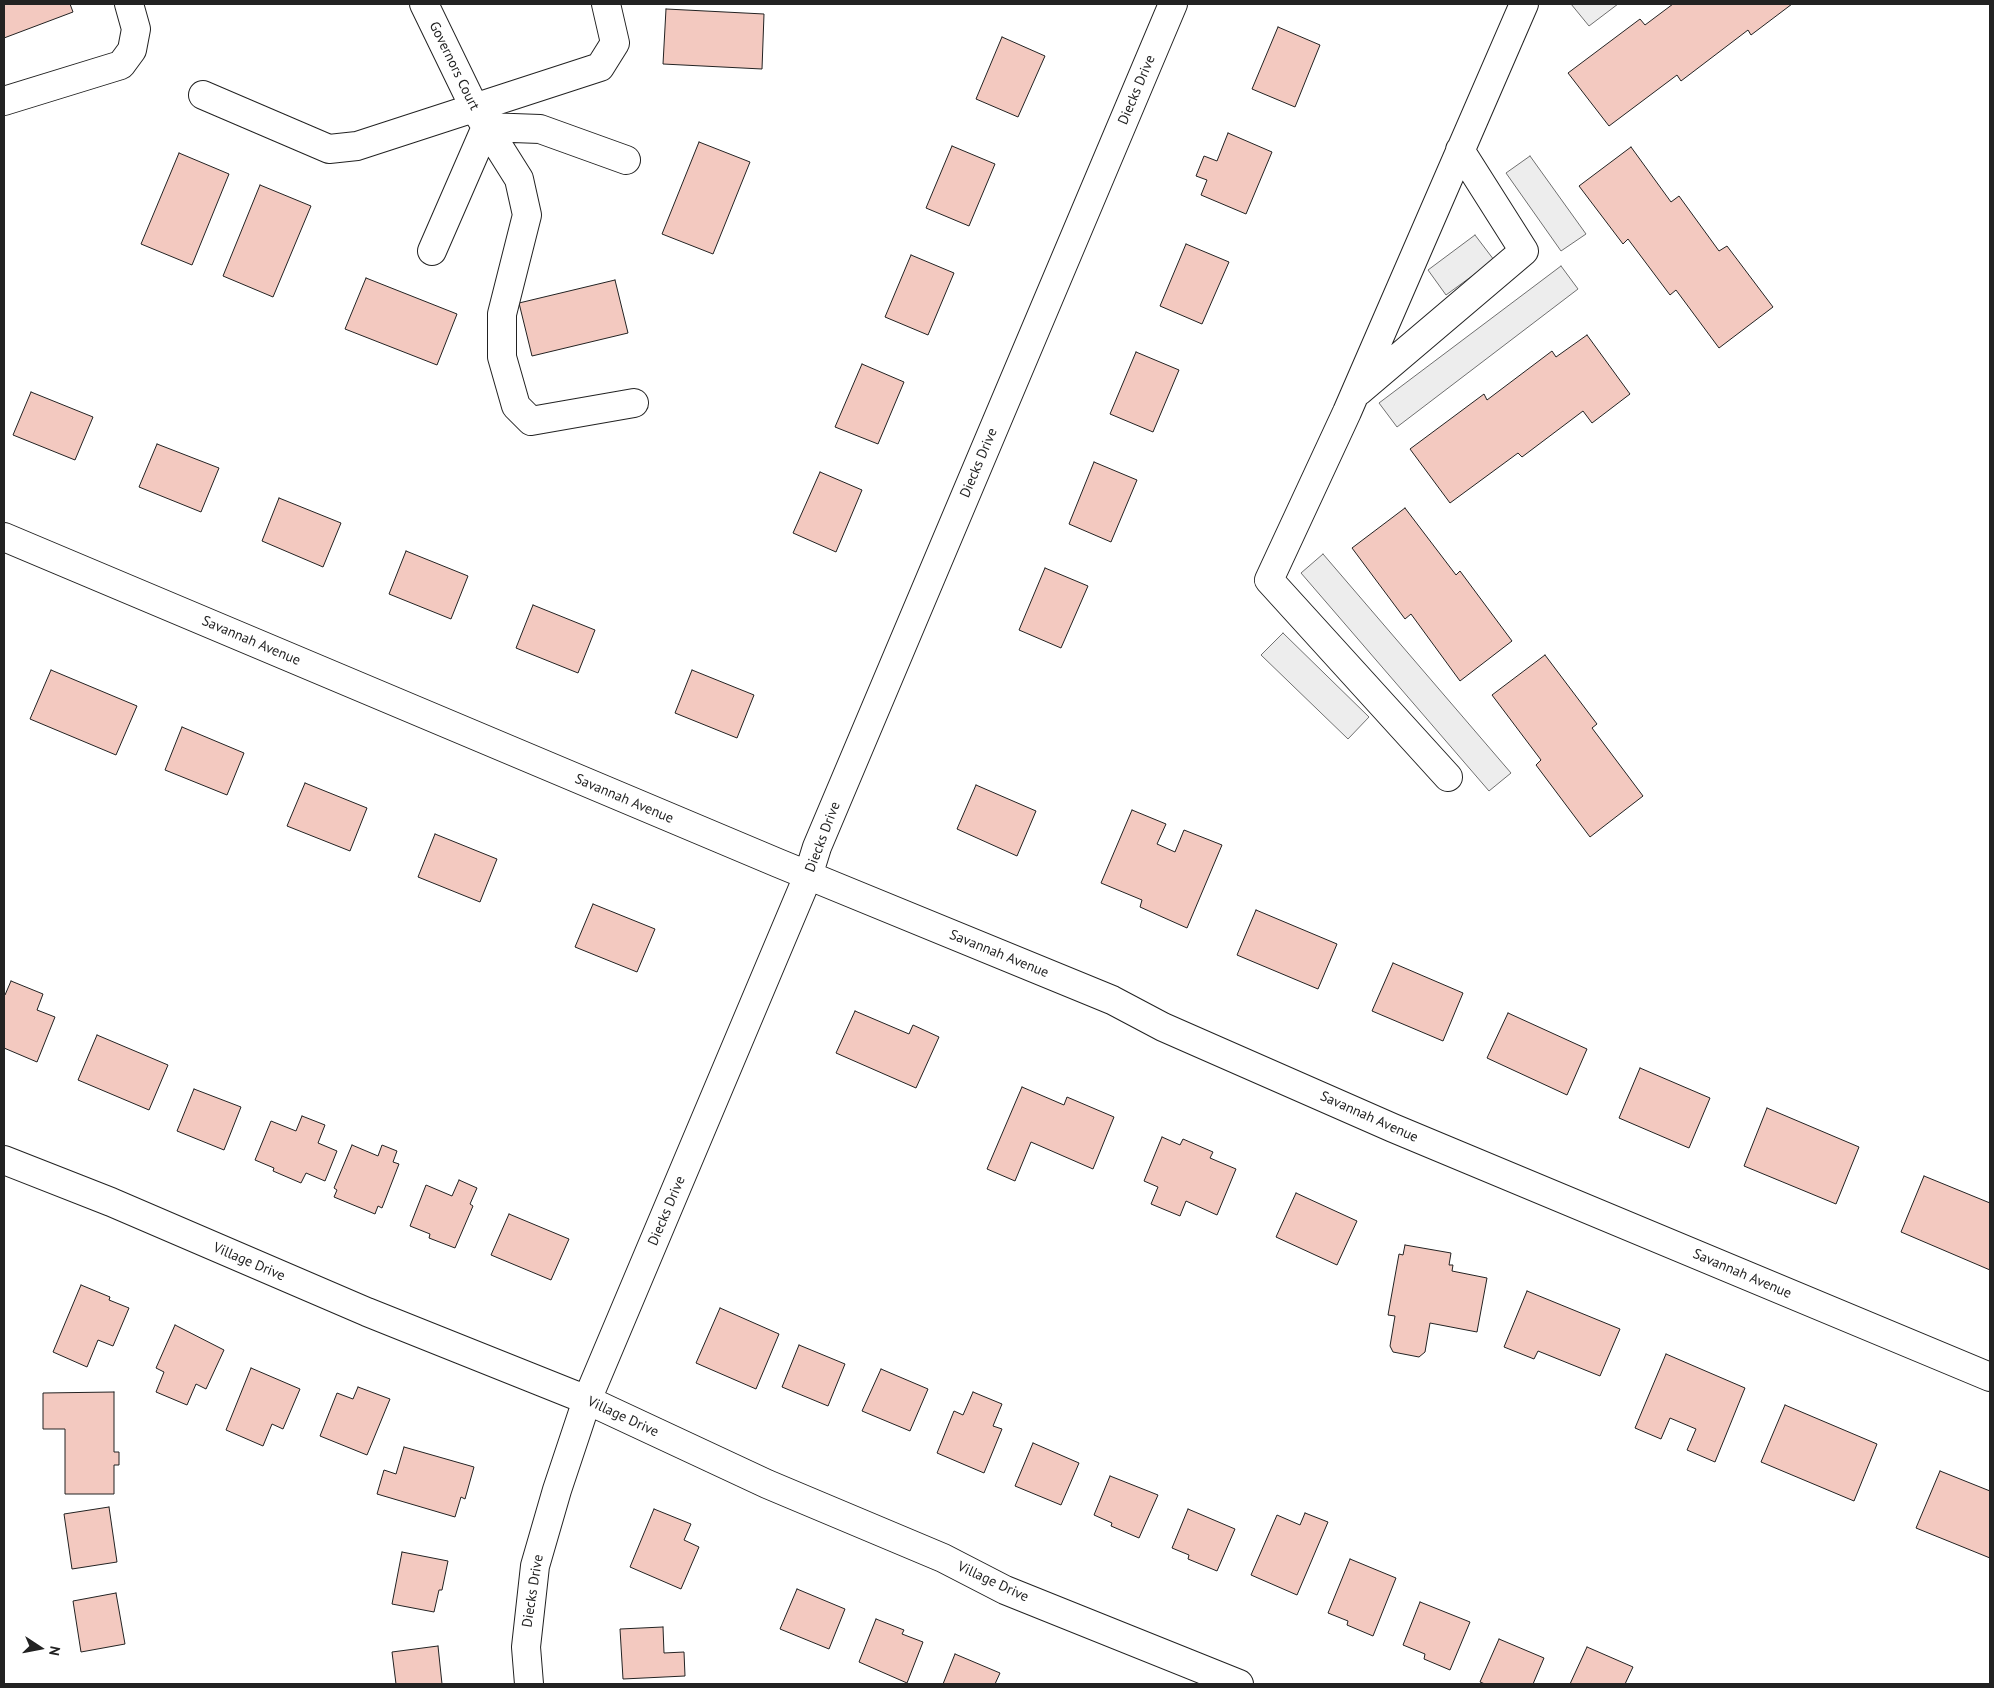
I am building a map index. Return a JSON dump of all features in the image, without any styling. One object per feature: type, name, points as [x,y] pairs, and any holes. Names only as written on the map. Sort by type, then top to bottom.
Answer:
[{"type":"street","points":[[4,100],[121,65],[132,50],[136,29],[129,4]]},
{"type":"street","name":"Governors Court","points":[[424,4],[480,118],[519,180],[527,215],[502,314],[502,357],[516,406],[531,421],[634,403]]},
{"type":"street","points":[[203,95],[329,149],[356,146],[480,118],[600,67],[615,43],[606,4]]},
{"type":"street","name":"Diecks Drive","points":[[529,1684],[526,1647],[534,1566],[587,1400],[808,876],[817,847],[1173,4]]},
{"type":"street","points":[[1448,777],[1269,580],[1355,395],[1524,4]]},
{"type":"street","points":[[480,118],[540,129],[626,160]]},
{"type":"street","points":[[432,251],[480,118]]},
{"type":"street","points":[[1355,395],[1524,251],[1460,150]]},
{"type":"street","name":"Savannah Avenue","points":[[4,537],[808,876],[1112,1000],[1163,1027],[1393,1128],[1990,1378]]},
{"type":"street","name":"Village Drive","points":[[4,1160],[111,1202],[367,1312],[587,1400],[767,1484],[943,1558],[1005,1590],[1239,1684]]},
{"type":"shaded area","points":[[1571,4],[1618,4],[1589,26]]},
{"type":"shaded area","points":[[1530,156],[1586,234],[1561,251],[1506,173]]},
{"type":"shaded area","points":[[1475,235],[1494,260],[1446,295],[1428,270]]},
{"type":"shaded area","points":[[1561,266],[1578,289],[1397,427],[1379,403]]},
{"type":"shaded area","points":[[1323,554],[1511,773],[1489,791],[1301,573]]},
{"type":"shaded area","points":[[1283,633],[1369,717],[1348,739],[1261,655]]},
{"type":"building","points":[[4,4],[70,4],[73,12],[4,38]]},
{"type":"building","points":[[1673,4],[1792,4],[1751,35],[1748,30],[1681,81],[1677,75],[1609,126],[1568,73],[1640,19],[1645,25]]},
{"type":"building","points":[[666,9],[764,14],[762,69],[663,64]]},
{"type":"building","points":[[1278,27],[1320,45],[1295,107],[1252,89]]},
{"type":"building","points":[[1002,37],[1045,56],[1018,117],[976,99]]},
{"type":"building","points":[[1228,133],[1272,152],[1246,214],[1201,195],[1207,180],[1196,176],[1204,156],[1217,161]]},
{"type":"building","points":[[699,142],[750,162],[713,254],[662,234]]},
{"type":"building","points":[[952,146],[995,164],[969,226],[926,208]]},
{"type":"building","points":[[1631,147],[1671,202],[1679,196],[1719,251],[1727,246],[1773,307],[1719,348],[1676,290],[1670,295],[1628,239],[1623,244],[1579,186]]},
{"type":"building","points":[[179,153],[229,174],[192,265],[141,244]]},
{"type":"building","points":[[260,185],[311,206],[273,297],[223,276]]},
{"type":"building","points":[[1186,244],[1229,262],[1202,324],[1160,306]]},
{"type":"building","points":[[911,255],[954,273],[928,335],[885,317]]},
{"type":"building","points":[[366,278],[457,314],[437,365],[345,329]]},
{"type":"building","points":[[615,280],[628,333],[532,356],[519,303]]},
{"type":"building","points":[[1587,335],[1630,394],[1592,423],[1583,411],[1522,457],[1518,453],[1450,503],[1410,449],[1484,394],[1487,400],[1552,351],[1556,357]]},
{"type":"building","points":[[1136,352],[1179,370],[1153,432],[1110,414]]},
{"type":"building","points":[[862,364],[904,382],[878,444],[835,427]]},
{"type":"building","points":[[31,392],[93,417],[75,460],[13,435]]},
{"type":"building","points":[[157,444],[219,468],[201,512],[139,487]]},
{"type":"building","points":[[1094,462],[1137,480],[1111,542],[1069,524]]},
{"type":"building","points":[[820,472],[862,490],[836,552],[793,533]]},
{"type":"building","points":[[279,498],[341,523],[323,567],[262,541]]},
{"type":"building","points":[[1405,508],[1456,575],[1460,571],[1512,641],[1460,681],[1411,614],[1405,619],[1352,548]]},
{"type":"building","points":[[406,551],[468,576],[451,619],[389,594]]},
{"type":"building","points":[[1045,568],[1088,586],[1061,648],[1019,630]]},
{"type":"building","points":[[533,605],[595,630],[578,673],[516,648]]},
{"type":"building","points":[[1545,655],[1597,724],[1592,728],[1643,796],[1590,837],[1536,765],[1541,760],[1492,695]]},
{"type":"building","points":[[51,670],[137,706],[116,755],[30,719]]},
{"type":"building","points":[[692,670],[754,695],[737,738],[675,713]]},
{"type":"building","points":[[182,727],[244,753],[227,795],[165,770]]},
{"type":"building","points":[[305,783],[367,808],[350,851],[287,826]]},
{"type":"building","points":[[976,785],[1036,811],[1017,856],[957,829]]},
{"type":"building","points":[[1132,810],[1166,824],[1157,844],[1175,852],[1184,830],[1222,845],[1187,928],[1140,907],[1142,900],[1101,883]]},
{"type":"building","points":[[435,834],[497,859],[480,902],[418,877]]},
{"type":"building","points":[[593,904],[655,929],[637,972],[575,947]]},
{"type":"building","points":[[1256,910],[1337,944],[1318,989],[1237,955]]},
{"type":"building","points":[[1393,963],[1463,993],[1443,1041],[1372,1011]]},
{"type":"building","points":[[11,981],[43,994],[37,1010],[55,1017],[37,1062],[4,1048],[4,994]]},
{"type":"building","points":[[855,1011],[909,1034],[913,1025],[939,1037],[916,1088],[836,1053]]},
{"type":"building","points":[[1508,1013],[1587,1049],[1567,1095],[1487,1058]]},
{"type":"building","points":[[97,1035],[168,1065],[149,1110],[78,1080]]},
{"type":"building","points":[[1640,1068],[1710,1098],[1689,1148],[1619,1118]]},
{"type":"building","points":[[1022,1087],[1064,1105],[1067,1097],[1114,1117],[1093,1169],[1031,1142],[1015,1181],[987,1169]]},
{"type":"building","points":[[194,1089],[241,1107],[224,1150],[177,1131]]},
{"type":"building","points":[[1767,1108],[1859,1147],[1836,1204],[1744,1166]]},
{"type":"building","points":[[302,1116],[325,1125],[318,1143],[337,1151],[325,1181],[306,1173],[301,1183],[273,1171],[274,1168],[255,1160],[271,1121],[296,1131]]},
{"type":"building","points":[[1162,1137],[1180,1145],[1183,1139],[1213,1152],[1210,1158],[1236,1169],[1217,1215],[1186,1201],[1180,1216],[1151,1204],[1158,1187],[1144,1181]]},
{"type":"building","points":[[352,1145],[378,1156],[382,1145],[397,1151],[393,1162],[399,1164],[382,1208],[378,1206],[375,1214],[334,1197],[337,1190],[334,1188]]},
{"type":"building","points":[[1924,1176],[1990,1203],[1990,1270],[1901,1232]]},
{"type":"building","points":[[459,1180],[477,1188],[470,1204],[473,1206],[455,1248],[429,1238],[430,1234],[410,1226],[426,1185],[452,1196]]},
{"type":"building","points":[[1296,1193],[1357,1221],[1337,1265],[1276,1237]]},
{"type":"building","points":[[509,1214],[569,1239],[551,1280],[491,1255]]},
{"type":"building","points":[[1405,1245],[1451,1253],[1449,1265],[1453,1265],[1452,1271],[1487,1278],[1477,1332],[1430,1323],[1425,1352],[1419,1357],[1393,1352],[1390,1346],[1395,1316],[1388,1315],[1399,1254],[1403,1255]]},
{"type":"building","points":[[81,1285],[110,1297],[109,1300],[129,1308],[113,1346],[98,1340],[87,1367],[53,1352]]},
{"type":"building","points":[[1527,1291],[1620,1329],[1600,1376],[1538,1351],[1534,1359],[1504,1347]]},
{"type":"building","points":[[720,1308],[779,1334],[756,1389],[696,1363]]},
{"type":"building","points":[[175,1325],[224,1350],[206,1389],[196,1384],[187,1405],[156,1392],[164,1372],[156,1368]]},
{"type":"building","points":[[799,1345],[845,1364],[828,1406],[782,1387]]},
{"type":"building","points":[[1666,1354],[1745,1388],[1715,1462],[1687,1450],[1696,1429],[1670,1418],[1661,1439],[1635,1428]]},
{"type":"building","points":[[251,1368],[300,1389],[283,1429],[272,1424],[263,1446],[226,1430]]},
{"type":"building","points":[[881,1369],[928,1389],[910,1431],[862,1411]]},
{"type":"building","points":[[358,1387],[390,1399],[367,1455],[320,1436],[337,1393],[353,1399]]},
{"type":"building","points":[[114,1392],[114,1452],[119,1452],[119,1465],[114,1465],[114,1494],[65,1494],[65,1429],[43,1429],[43,1393]]},
{"type":"building","points":[[973,1392],[1002,1404],[993,1426],[1002,1429],[984,1473],[937,1453],[954,1411],[963,1415]]},
{"type":"building","points":[[1785,1405],[1877,1444],[1854,1501],[1761,1462]]},
{"type":"building","points":[[1033,1443],[1079,1463],[1061,1505],[1015,1486]]},
{"type":"building","points":[[404,1447],[474,1467],[465,1499],[461,1497],[455,1517],[377,1494],[384,1470],[396,1474]]},
{"type":"building","points":[[1940,1471],[1990,1491],[1990,1558],[1916,1528]]},
{"type":"building","points":[[1110,1476],[1158,1495],[1139,1538],[1111,1526],[1112,1523],[1094,1515]]},
{"type":"building","points":[[109,1507],[117,1562],[72,1569],[64,1514]]},
{"type":"building","points":[[654,1509],[691,1524],[684,1540],[699,1547],[681,1589],[630,1567]]},
{"type":"building","points":[[1188,1509],[1235,1529],[1217,1571],[1188,1559],[1189,1555],[1172,1548]]},
{"type":"building","points":[[1305,1513],[1328,1522],[1297,1595],[1251,1575],[1277,1515],[1300,1525]]},
{"type":"building","points":[[402,1552],[448,1561],[442,1590],[439,1590],[434,1612],[392,1604]]},
{"type":"building","points":[[1350,1559],[1396,1578],[1373,1636],[1347,1625],[1348,1621],[1328,1613]]},
{"type":"building","points":[[797,1589],[845,1609],[829,1649],[780,1629]]},
{"type":"building","points":[[116,1593],[125,1644],[81,1652],[73,1601]]},
{"type":"building","points":[[1420,1602],[1470,1622],[1450,1670],[1424,1659],[1425,1654],[1403,1645]]},
{"type":"building","points":[[876,1619],[904,1630],[902,1634],[923,1642],[907,1683],[859,1662]]},
{"type":"building","points":[[663,1627],[664,1653],[684,1652],[685,1676],[623,1679],[620,1629]]},
{"type":"building","points":[[1499,1639],[1544,1658],[1533,1684],[1485,1684],[1480,1682]]},
{"type":"building","points":[[438,1646],[442,1684],[396,1684],[392,1652]]},
{"type":"building","points":[[1587,1647],[1633,1667],[1625,1684],[1570,1684]]},
{"type":"building","points":[[955,1654],[1000,1673],[995,1684],[943,1684]]}]
